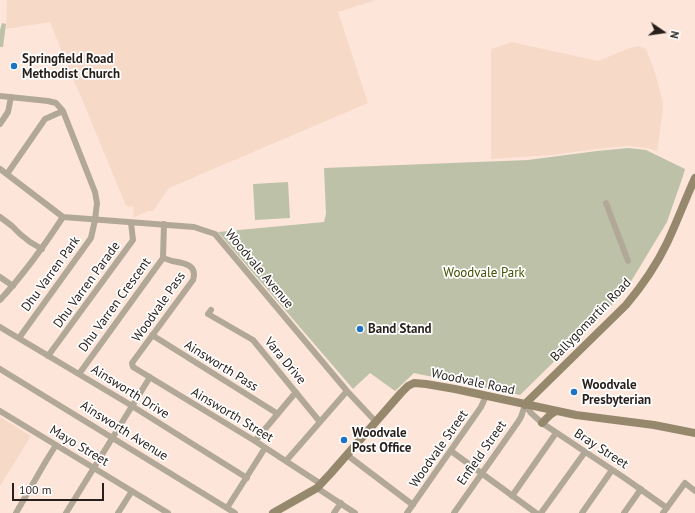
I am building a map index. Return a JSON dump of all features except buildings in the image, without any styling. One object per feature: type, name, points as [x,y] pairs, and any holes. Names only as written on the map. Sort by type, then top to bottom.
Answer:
[{"type":"main road","name":"Ballygomartin Road","points":[[525,405],[626,305],[640,287],[655,266],[667,244],[695,178]]},
{"type":"main road","name":"Woodvale Road","points":[[273,513],[319,486],[408,386],[414,383],[455,389],[525,405],[595,418],[654,425],[695,433]]},
{"type":"main road","points":[[542,423],[556,411]]},
{"type":"street","points":[[0,96],[48,101],[56,103],[63,111],[45,120],[7,174]]},
{"type":"street","points":[[0,124],[8,112],[11,97]]},
{"type":"street","name":"Dhu Varren Park","points":[[19,338],[91,238],[95,220],[97,203],[95,192],[63,111]]},
{"type":"street","points":[[0,170],[64,217],[42,249],[0,300]]},
{"type":"street","points":[[606,203],[628,261]]},
{"type":"street","points":[[0,217],[30,242],[42,249]]},
{"type":"street","name":"Woodvale Avenue","points":[[64,217],[194,227],[215,234],[347,391],[376,422]]},
{"type":"street","name":"Dhu Varren Parade","points":[[48,356],[133,240],[131,223]]},
{"type":"street","name":"Dhu Varren Crescent","points":[[79,374],[163,258],[164,224]]},
{"type":"street","name":"Woodvale Pass","points":[[132,364],[193,280],[195,275],[194,270],[190,266],[163,258]]},
{"type":"street","points":[[0,277],[13,286]]},
{"type":"street","name":"Vara Drive","points":[[210,310],[208,314],[252,340],[320,422]]},
{"type":"street","name":"Ainsworth Drive","points":[[0,327],[132,406],[247,478]]},
{"type":"street","name":"Ainsworth Pass","points":[[152,336],[278,414]]},
{"type":"street","name":"Ainsworth Street","points":[[132,364],[133,367],[286,461],[355,513]]},
{"type":"street","name":"Ainsworth Avenue","points":[[0,369],[235,513]]},
{"type":"street","points":[[66,513],[150,377]]},
{"type":"street","points":[[286,461],[347,391]]},
{"type":"street","points":[[255,441],[296,392]]},
{"type":"street","name":"Woodvale Street","points":[[407,513],[481,407],[486,396]]},
{"type":"street","name":"Bray Street","points":[[525,405],[542,423],[641,489],[665,510]]},
{"type":"street","name":"Enfield Street","points":[[454,513],[521,417],[525,405]]},
{"type":"street","name":"Mayo Street","points":[[0,411],[168,513]]},
{"type":"street","points":[[512,496],[556,433]]},
{"type":"street","points":[[16,513],[56,445]]},
{"type":"street","points":[[227,508],[265,448]]},
{"type":"street","points":[[451,451],[533,512]]},
{"type":"street","points":[[541,513],[585,452]]},
{"type":"street","points":[[347,455],[413,505]]},
{"type":"street","points":[[582,513],[612,470]]},
{"type":"street","points":[[665,510],[684,483],[695,490]]},
{"type":"street","points":[[624,513],[641,489]]},
{"type":"street","points":[[118,513],[132,491]]},
{"type":"street","points":[[334,513],[341,503]]},
{"type":"shaded area","points":[[7,0],[376,0],[338,12],[368,103],[169,188],[153,211],[148,211],[133,218],[134,207],[126,206],[50,22],[6,29]]},
{"type":"shaded area","points":[[512,42],[598,61],[638,46],[646,49],[654,69],[663,102],[657,151],[627,146],[552,155],[491,159],[491,49]]},
{"type":"shaded area","points":[[0,417],[31,436],[0,486]]},
{"type":"green space","points":[[2,23],[6,24],[3,47],[0,47],[0,30]]},
{"type":"green space","name":"Woodvale Park","points":[[628,148],[646,150],[685,169],[667,222],[624,293],[520,395],[414,373],[395,391],[370,373],[353,389],[218,232],[324,222],[326,214],[324,168],[528,160]]},
{"type":"green space","points":[[288,182],[290,218],[255,220],[253,184]]},
{"type":"place","name":"Springfield Road Methodist Church","points":[[14,66]]},
{"type":"place","name":"Band Stand","points":[[360,329]]},
{"type":"place","name":"Woodvale Presbyterian","points":[[574,392]]},
{"type":"place","name":"Woodvale Post Office","points":[[344,440]]}]
